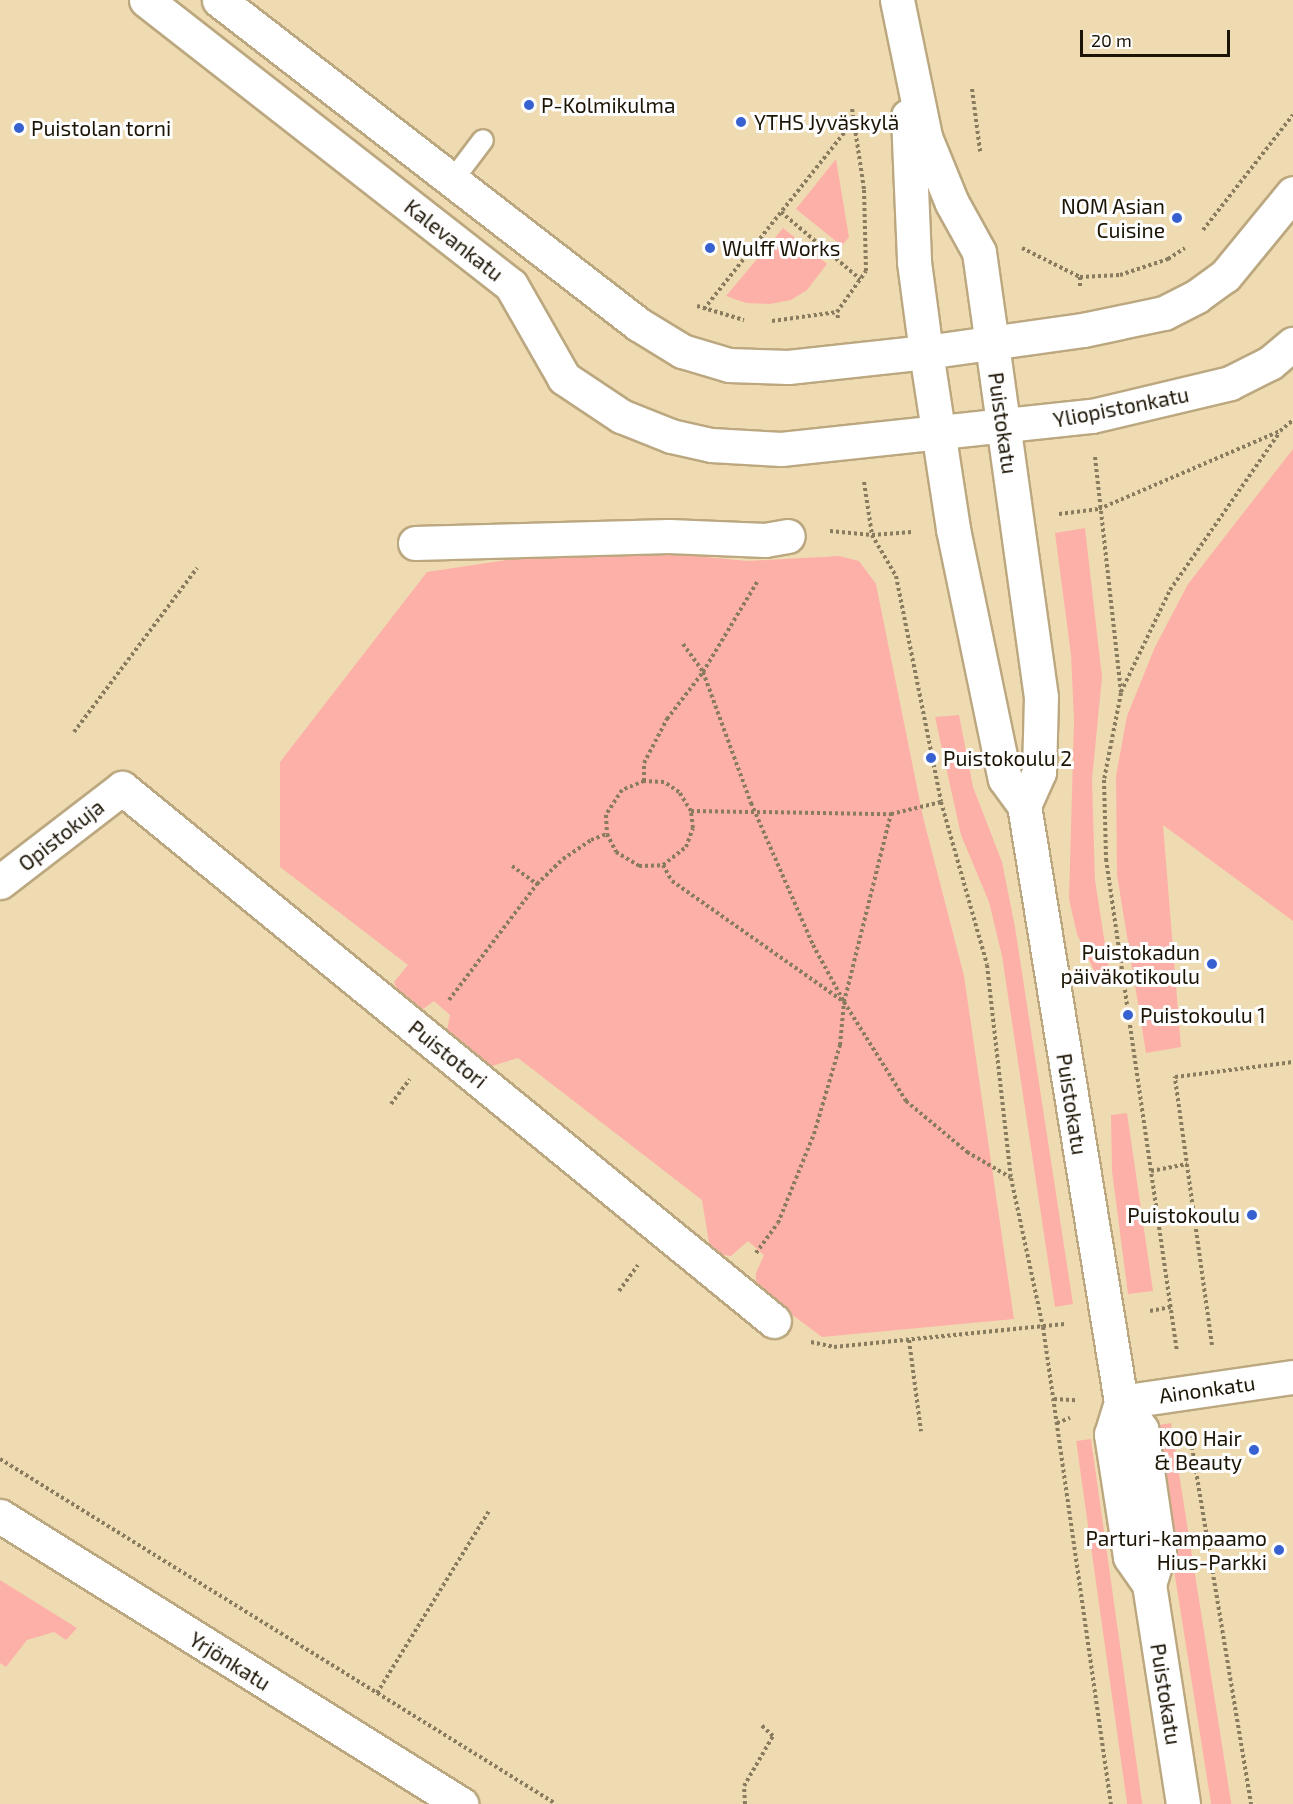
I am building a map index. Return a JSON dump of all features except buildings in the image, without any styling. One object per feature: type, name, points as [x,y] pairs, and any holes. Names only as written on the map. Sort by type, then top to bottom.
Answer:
[{"type":"main road","name":"Kalevankatu","points":[[146,0],[511,285],[564,378],[621,416],[671,436],[745,448],[938,435]]},
{"type":"main road","points":[[219,0],[638,324],[682,351],[729,365],[788,367],[926,352],[992,344],[1164,313],[1197,296],[1225,276],[1293,193]]},
{"type":"main road","name":"Puistokatu","points":[[897,0],[905,51],[925,137],[952,202],[979,252],[1041,698],[1039,772],[1024,805]]},
{"type":"main road","name":"Puistokatu","points":[[905,51],[914,262],[952,529],[1005,779],[1024,805],[1121,1402],[1111,1434],[1130,1557],[1149,1584],[1183,1804]]},
{"type":"main road","name":"Yliopistonkatu","points":[[938,435],[1092,416],[1189,396],[1230,383],[1270,363],[1293,344]]},
{"type":"main road","points":[[415,543],[669,536],[765,540],[788,536]]},
{"type":"main road","name":"Opistokuja","points":[[0,882],[122,788]]},
{"type":"main road","name":"Puistotori","points":[[122,788],[774,1321]]},
{"type":"main road","name":"Ainonkatu","points":[[1121,1402],[1293,1377]]},
{"type":"main road","name":"Yrjönkatu","points":[[0,1516],[461,1804]]},
{"type":"lane","points":[[452,181],[483,140]]},
{"type":"path","points":[[972,89],[980,154]]},
{"type":"path","points":[[768,322],[837,312],[866,271],[864,189],[852,109]]},
{"type":"path","points":[[1200,234],[1293,115]]},
{"type":"path","points":[[704,309],[854,122]]},
{"type":"path","points":[[781,212],[860,279]]},
{"type":"path","points":[[1080,277],[1120,275],[1168,259],[1192,243]]},
{"type":"path","points":[[694,306],[746,320]]},
{"type":"path","points":[[1251,1804],[1183,1392],[1106,859],[1104,780],[1121,693],[1170,590],[1280,431],[1293,420]]},
{"type":"path","points":[[1121,693],[1099,509],[1280,431]]},
{"type":"path","points":[[872,535],[896,576],[941,802],[987,965],[1011,1178],[1043,1327],[1111,1804]]},
{"type":"path","points":[[644,781],[644,763],[651,747],[703,672],[788,536]]},
{"type":"path","points":[[74,732],[197,568]]},
{"type":"path","points":[[683,644],[703,672],[755,813],[813,945],[844,1002],[906,1101],[967,1152],[1011,1178]]},
{"type":"path","points":[[644,781],[664,782],[679,792],[691,811],[693,828],[686,847],[663,865],[639,866],[616,852],[607,834],[606,815],[622,790],[644,781]]},
{"type":"path","points":[[691,811],[891,814],[941,802]]},
{"type":"path","points":[[732,1285],[778,1223],[814,1134],[840,1045],[844,1002],[891,814]]},
{"type":"path","points":[[421,1032],[537,884],[563,859],[591,840],[607,834]]},
{"type":"path","points":[[663,865],[672,881],[844,1002]]},
{"type":"path","points":[[512,866],[537,884]]},
{"type":"path","points":[[1212,1347],[1175,1077],[1293,1062]]},
{"type":"path","points":[[1151,1170],[1187,1164]]},
{"type":"path","points":[[774,1321],[800,1340],[834,1347],[1043,1327]]},
{"type":"path","points":[[909,1340],[921,1431]]},
{"type":"path","points":[[0,1459],[556,1804]]},
{"type":"path","points":[[377,1693],[489,1511]]},
{"type":"path","points":[[745,1804],[744,1786],[773,1736],[760,1724]]},
{"type":"shaded area","points":[[836,159],[849,237],[842,246],[796,209]]},
{"type":"shaded area","points":[[783,228],[827,264],[807,290],[791,300],[770,304],[746,303],[726,296]]},
{"type":"shaded area","points":[[1293,449],[1293,921],[1163,825],[1181,1047],[1146,1053],[1117,875],[1116,776],[1127,716],[1155,647],[1188,584]]},
{"type":"shaded area","points":[[1085,528],[1102,677],[1092,780],[1095,880],[1109,970],[1094,971],[1077,934],[1069,899],[1074,720],[1071,655],[1055,533]]},
{"type":"shaded area","points":[[654,552],[748,561],[839,556],[859,561],[876,584],[923,817],[964,976],[1014,1319],[822,1337],[756,1288],[756,1273],[764,1255],[748,1241],[731,1256],[717,1254],[709,1243],[702,1200],[518,1058],[492,1066],[466,1058],[446,1035],[450,1015],[434,1001],[420,1011],[400,998],[394,982],[408,965],[280,867],[280,762],[427,572],[539,555]]},
{"type":"shaded area","points":[[959,715],[973,787],[1002,862],[1015,927],[1073,1304],[1055,1307],[1002,956],[989,902],[961,835],[935,717]]},
{"type":"shaded area","points":[[1127,1113],[1153,1291],[1128,1294],[1112,1171],[1111,1115]]},
{"type":"shaded area","points":[[1171,1423],[1231,1804],[1211,1804],[1151,1426]]},
{"type":"shaded area","points":[[1091,1439],[1142,1804],[1127,1804],[1076,1441]]},
{"type":"shaded area","points":[[0,1580],[77,1628],[66,1640],[54,1632],[27,1640],[6,1667],[0,1663]]},
{"type":"place","name":"P-Kolmikulma","points":[[529,105]]},
{"type":"place","name":"YTHS Jyväskylä","points":[[741,122]]},
{"type":"place","name":"Puistolan torni","points":[[19,128]]},
{"type":"place","name":"NOM Asian Cuisine","points":[[1177,218]]},
{"type":"place","name":"Wulff Works","points":[[710,248]]},
{"type":"place","name":"Puistokoulu 2","points":[[931,758]]},
{"type":"place","name":"Puistokadun päiväkotikoulu","points":[[1212,964]]},
{"type":"place","name":"Puistokoulu 1","points":[[1128,1015]]},
{"type":"place","name":"Puistokoulu","points":[[1252,1215]]},
{"type":"place","name":"KOO Hair & Beauty","points":[[1254,1450]]},
{"type":"place","name":"Parturi-kampaamo Hius-Parkki","points":[[1279,1550]]}]
